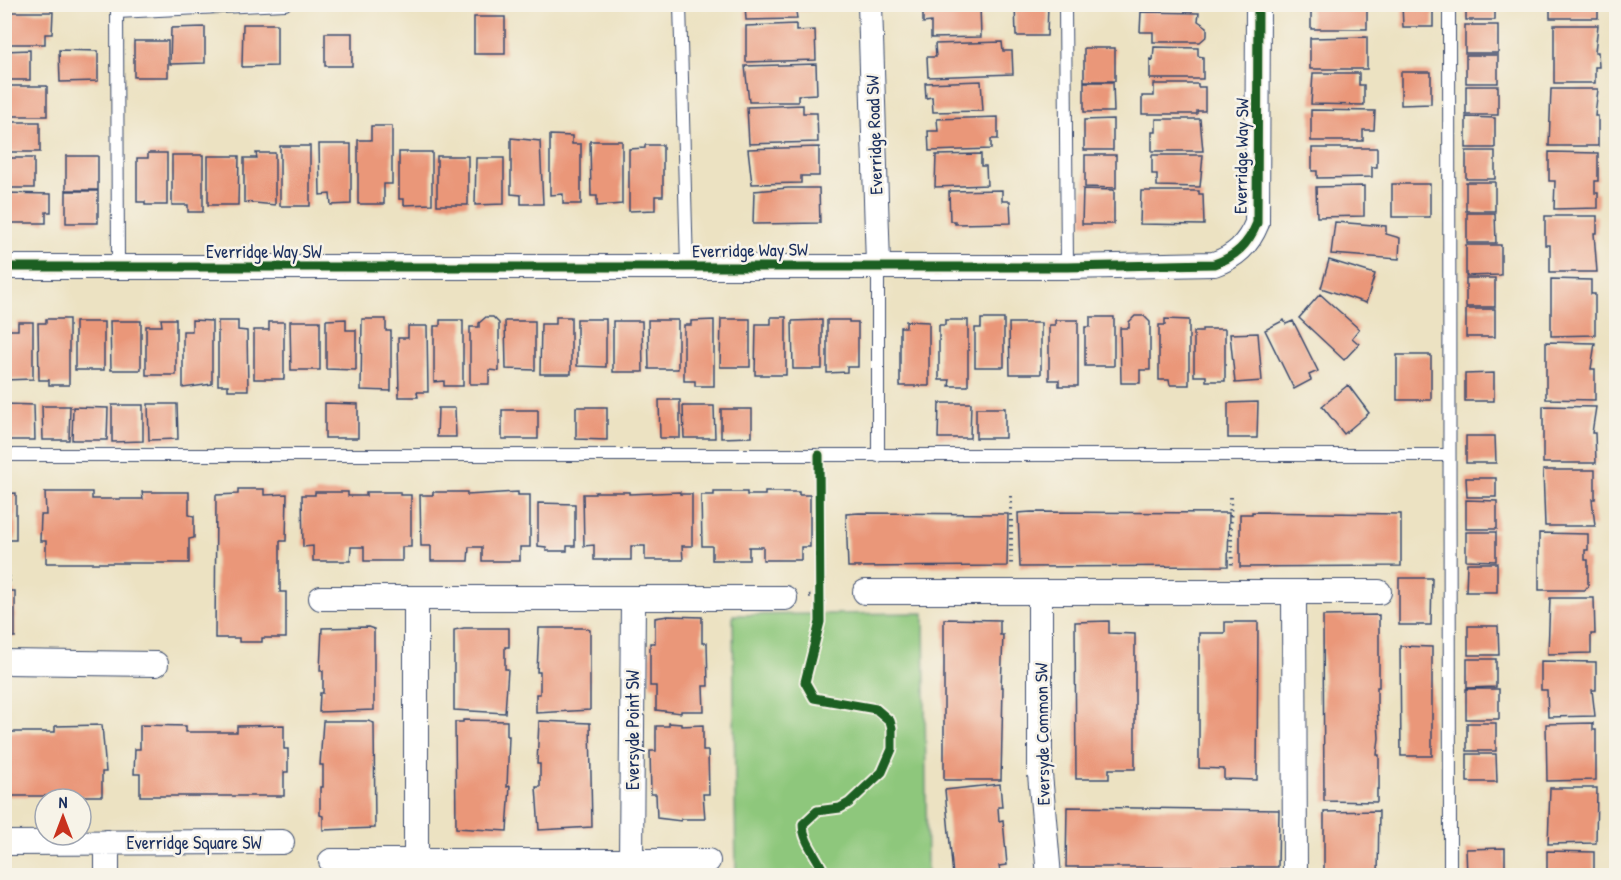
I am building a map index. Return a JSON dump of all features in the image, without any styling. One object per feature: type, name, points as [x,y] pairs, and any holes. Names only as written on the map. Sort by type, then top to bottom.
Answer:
[{"type":"street","name":"Everridge Road SW","points":[[870,4],[878,265]]},
{"type":"street","name":"Everridge Way SW","points":[[4,267],[878,265],[1066,267],[1214,264],[1230,258],[1252,236],[1258,212],[1258,4]]},
{"type":"street","points":[[865,592],[1379,592]]},
{"type":"street","name":"Eversyde Common SW","points":[[1040,592],[1040,774],[1049,876]]},
{"type":"street","points":[[1294,592],[1295,876]]},
{"type":"street","points":[[321,598],[785,598]]},
{"type":"street","points":[[416,598],[416,861]]},
{"type":"street","name":"Eversyde Point SW","points":[[631,861],[633,598]]},
{"type":"street","points":[[4,662],[156,664]]},
{"type":"street","name":"Everridge Square SW","points":[[107,842],[107,876]]},
{"type":"street","name":"Everridge Square SW","points":[[4,843],[282,842]]},
{"type":"street","points":[[331,861],[416,861],[516,868],[631,861],[708,861]]},
{"type":"lane","points":[[118,268],[117,8],[285,4]]},
{"type":"lane","points":[[680,4],[687,267]]},
{"type":"lane","points":[[1065,4],[1066,267]]},
{"type":"lane","points":[[1449,4],[1450,876]]},
{"type":"lane","points":[[878,265],[878,456]]},
{"type":"lane","points":[[4,455],[1449,455]]},
{"type":"path","points":[[1011,496],[1012,592]]},
{"type":"path","points":[[1230,497],[1232,591]]},
{"type":"green space","points":[[924,613],[927,875],[736,875],[733,615]]},
{"type":"building","points":[[4,4],[53,4],[53,7],[4,7]]},
{"type":"building","points":[[745,4],[814,4],[814,10],[796,11],[797,19],[746,20]]},
{"type":"building","points":[[1015,4],[1048,4],[1047,36],[1016,36]]},
{"type":"building","points":[[1083,4],[1116,4],[1116,8],[1083,8]]},
{"type":"building","points":[[1311,4],[1367,4],[1367,29],[1311,29]]},
{"type":"building","points":[[1402,4],[1433,4],[1433,27],[1403,27]]},
{"type":"building","points":[[1466,4],[1495,4],[1495,20],[1466,20]]},
{"type":"building","points":[[1550,4],[1598,4],[1598,18],[1550,18]]},
{"type":"building","points":[[980,6],[981,37],[931,38],[931,22],[923,23],[923,7]]},
{"type":"building","points":[[4,12],[53,12],[52,34],[45,34],[45,44],[4,44]]},
{"type":"building","points":[[1141,12],[1199,13],[1198,21],[1207,27],[1207,36],[1200,42],[1153,42],[1153,32],[1140,32]]},
{"type":"building","points":[[474,17],[505,17],[505,54],[474,54]]},
{"type":"building","points":[[243,24],[277,24],[277,66],[242,67]]},
{"type":"building","points":[[796,24],[796,31],[815,30],[816,60],[746,62],[746,26]]},
{"type":"building","points":[[1465,25],[1498,25],[1498,53],[1465,53]]},
{"type":"building","points":[[1554,25],[1598,25],[1595,52],[1598,52],[1599,67],[1595,67],[1595,83],[1554,83]]},
{"type":"building","points":[[205,27],[205,63],[170,64],[171,28]]},
{"type":"building","points":[[325,33],[352,33],[352,66],[325,66]]},
{"type":"building","points":[[1367,37],[1367,69],[1310,69],[1310,38]]},
{"type":"building","points":[[134,41],[168,41],[168,77],[134,77]]},
{"type":"building","points":[[1002,42],[1003,51],[1012,51],[1013,74],[928,77],[927,57],[936,57],[935,44]]},
{"type":"building","points":[[1154,47],[1198,48],[1198,56],[1203,57],[1203,79],[1150,79],[1150,59],[1153,60]]},
{"type":"building","points":[[1084,48],[1115,48],[1115,81],[1084,81]]},
{"type":"building","points":[[30,50],[30,80],[4,80],[4,51]]},
{"type":"building","points":[[59,50],[98,51],[98,81],[60,82]]},
{"type":"building","points":[[1466,55],[1498,55],[1498,83],[1466,83]]},
{"type":"building","points":[[816,64],[817,94],[798,95],[798,102],[749,102],[745,66]]},
{"type":"building","points":[[1401,72],[1431,72],[1431,104],[1401,105]]},
{"type":"building","points":[[1313,73],[1359,73],[1359,85],[1364,85],[1364,105],[1311,104]]},
{"type":"building","points":[[981,81],[983,111],[933,112],[932,97],[926,98],[925,83]]},
{"type":"building","points":[[1084,82],[1113,82],[1114,112],[1084,112]]},
{"type":"building","points":[[1154,84],[1198,84],[1198,87],[1205,87],[1205,111],[1197,111],[1197,114],[1142,114],[1142,96],[1154,96]]},
{"type":"building","points":[[4,86],[47,86],[47,116],[4,116]]},
{"type":"building","points":[[1466,86],[1498,86],[1498,115],[1466,115]]},
{"type":"building","points":[[1551,89],[1598,89],[1595,116],[1598,116],[1598,146],[1549,146]]},
{"type":"building","points":[[803,105],[803,113],[817,113],[818,142],[749,144],[747,107]]},
{"type":"building","points":[[1311,110],[1375,111],[1374,130],[1363,130],[1363,141],[1311,141]]},
{"type":"building","points":[[998,117],[998,139],[991,139],[991,149],[929,151],[928,131],[938,131],[937,119]]},
{"type":"building","points":[[1466,117],[1495,118],[1495,148],[1466,148]]},
{"type":"building","points":[[1113,119],[1113,150],[1084,150],[1084,120]]},
{"type":"building","points":[[1156,119],[1200,119],[1203,151],[1152,151],[1152,132],[1156,132]]},
{"type":"building","points":[[4,122],[40,122],[40,152],[4,152]]},
{"type":"building","points":[[371,126],[392,126],[392,184],[384,184],[384,204],[358,204],[358,140],[371,140]]},
{"type":"building","points":[[550,135],[572,136],[572,144],[581,144],[581,204],[563,204],[563,194],[550,195]]},
{"type":"building","points":[[511,138],[540,141],[543,204],[521,204],[521,195],[511,194]]},
{"type":"building","points":[[590,141],[622,141],[622,204],[597,206],[597,196],[591,196]]},
{"type":"building","points":[[319,144],[351,144],[351,204],[331,205],[330,194],[320,195]]},
{"type":"building","points":[[645,145],[663,145],[663,196],[655,196],[655,210],[629,211],[629,149],[645,148]]},
{"type":"building","points":[[280,146],[310,146],[310,206],[280,206]]},
{"type":"building","points":[[819,147],[819,176],[801,176],[801,183],[752,184],[748,149]]},
{"type":"building","points":[[1312,148],[1377,148],[1377,167],[1372,167],[1372,177],[1317,178],[1317,171],[1312,171]]},
{"type":"building","points":[[1466,151],[1495,151],[1495,179],[1466,179]]},
{"type":"building","points":[[399,152],[432,152],[432,204],[404,205],[404,199],[399,199]]},
{"type":"building","points":[[1549,152],[1598,153],[1598,181],[1595,181],[1595,193],[1598,193],[1598,208],[1554,209],[1555,181],[1549,181]]},
{"type":"building","points":[[148,153],[167,153],[167,205],[145,205],[145,202],[137,202],[137,158],[148,158]]},
{"type":"building","points":[[256,153],[275,153],[275,205],[244,202],[244,158],[257,158]]},
{"type":"building","points":[[981,154],[981,166],[986,166],[987,185],[935,187],[936,155]]},
{"type":"building","points":[[172,155],[203,155],[203,212],[188,212],[188,205],[172,205]]},
{"type":"building","points":[[1085,155],[1116,155],[1116,188],[1085,187]]},
{"type":"building","points":[[1152,155],[1203,155],[1200,187],[1157,186],[1157,174],[1152,174]]},
{"type":"building","points":[[66,156],[98,156],[98,190],[66,190]]},
{"type":"building","points":[[208,156],[239,156],[238,205],[208,205]]},
{"type":"building","points":[[437,156],[468,156],[468,205],[437,205]]},
{"type":"building","points":[[4,158],[34,158],[34,188],[4,188]]},
{"type":"building","points":[[476,158],[504,158],[504,204],[475,205]]},
{"type":"building","points":[[1466,182],[1495,182],[1495,211],[1466,211]]},
{"type":"building","points":[[1392,184],[1430,184],[1430,217],[1392,217]]},
{"type":"building","points":[[1364,186],[1364,216],[1317,217],[1316,187]]},
{"type":"building","points":[[819,188],[820,223],[753,224],[754,191]]},
{"type":"building","points":[[1083,189],[1114,190],[1114,224],[1082,224]]},
{"type":"building","points":[[1002,190],[1002,201],[1010,201],[1011,223],[955,224],[955,221],[950,221],[949,191]]},
{"type":"building","points":[[66,191],[98,191],[98,223],[66,223]]},
{"type":"building","points":[[1141,191],[1199,191],[1199,194],[1203,194],[1204,225],[1140,224]]},
{"type":"building","points":[[4,193],[51,194],[51,212],[46,212],[46,223],[4,223]]},
{"type":"building","points":[[1467,213],[1495,213],[1496,243],[1467,243]]},
{"type":"building","points":[[1545,216],[1597,216],[1597,233],[1594,233],[1597,272],[1550,272],[1550,245],[1545,245]]},
{"type":"building","points":[[1335,222],[1386,226],[1386,234],[1400,238],[1399,259],[1331,254]]},
{"type":"building","points":[[1466,245],[1501,245],[1501,275],[1466,276]]},
{"type":"building","points":[[1329,260],[1375,274],[1366,303],[1321,288]]},
{"type":"building","points":[[1466,278],[1495,278],[1495,307],[1466,307]]},
{"type":"building","points":[[1551,279],[1591,280],[1591,294],[1595,294],[1595,335],[1551,336]]},
{"type":"building","points":[[1320,294],[1359,329],[1352,338],[1359,344],[1344,360],[1299,318]]},
{"type":"building","points":[[1466,309],[1495,309],[1495,337],[1466,337]]},
{"type":"building","points":[[1135,316],[1144,316],[1150,322],[1150,370],[1140,370],[1140,383],[1121,383],[1120,328],[1129,328],[1129,322]]},
{"type":"building","points":[[486,317],[493,317],[499,323],[499,371],[489,370],[489,384],[470,384],[470,327],[479,327],[479,323]]},
{"type":"building","points":[[556,317],[571,317],[571,374],[540,374],[541,324],[556,324]]},
{"type":"building","points":[[771,317],[786,317],[786,375],[755,375],[756,324],[771,324]]},
{"type":"building","points":[[1090,317],[1114,317],[1114,366],[1085,366],[1085,327],[1090,327]]},
{"type":"building","points":[[46,319],[69,319],[69,385],[49,385],[49,380],[39,380],[38,323],[46,323]]},
{"type":"building","points":[[161,319],[176,319],[176,375],[146,375],[146,326],[162,326]]},
{"type":"building","points":[[346,319],[346,330],[356,330],[356,370],[326,369],[326,320]]},
{"type":"building","points":[[362,319],[386,319],[386,331],[391,331],[391,391],[361,390]]},
{"type":"building","points":[[577,319],[606,319],[606,367],[577,366]]},
{"type":"building","points":[[721,319],[750,319],[750,367],[720,367]]},
{"type":"building","points":[[981,319],[1004,319],[1004,367],[975,367],[975,328],[981,328]]},
{"type":"building","points":[[1165,319],[1189,320],[1189,385],[1170,385],[1169,380],[1159,380],[1159,325],[1165,325]]},
{"type":"building","points":[[192,320],[212,321],[212,384],[183,388],[183,331],[192,331]]},
{"type":"building","points":[[440,320],[463,320],[463,386],[444,386],[444,381],[434,382],[434,326],[440,326]]},
{"type":"building","points":[[648,320],[678,320],[678,369],[649,369]]},
{"type":"building","points":[[714,320],[714,386],[695,386],[695,381],[684,381],[684,325],[691,325],[691,321]]},
{"type":"building","points":[[822,320],[822,369],[793,369],[792,321]]},
{"type":"building","points":[[827,320],[858,322],[858,367],[847,367],[847,372],[827,373]]},
{"type":"building","points":[[945,320],[968,320],[968,386],[949,386],[950,380],[939,380],[939,325],[945,325]]},
{"type":"building","points":[[1055,320],[1078,320],[1078,386],[1059,386],[1059,380],[1049,380],[1049,325],[1055,325]]},
{"type":"building","points":[[1284,320],[1286,324],[1293,321],[1318,371],[1309,375],[1311,380],[1294,389],[1265,330]]},
{"type":"building","points":[[110,321],[141,321],[141,370],[111,370]]},
{"type":"building","points":[[218,321],[238,321],[238,330],[247,331],[248,390],[228,390],[228,385],[218,385]]},
{"type":"building","points":[[290,321],[320,321],[320,370],[291,370]]},
{"type":"building","points":[[505,321],[535,321],[535,370],[506,369]]},
{"type":"building","points":[[613,321],[642,321],[643,372],[613,372]]},
{"type":"building","points":[[906,321],[929,322],[929,386],[900,386],[900,327],[906,327]]},
{"type":"building","points":[[18,322],[33,322],[33,379],[4,380],[4,330],[18,330]]},
{"type":"building","points":[[75,322],[104,322],[104,370],[75,370]]},
{"type":"building","points":[[269,322],[284,322],[284,379],[254,379],[254,330],[269,330]]},
{"type":"building","points":[[1009,323],[1041,323],[1041,374],[1010,374]]},
{"type":"building","points":[[408,326],[427,326],[428,392],[417,392],[418,397],[399,397],[398,338],[408,338]]},
{"type":"building","points":[[1202,329],[1225,329],[1225,381],[1206,381],[1206,376],[1194,376],[1194,332],[1202,332]]},
{"type":"building","points":[[1258,333],[1262,381],[1235,383],[1230,334]]},
{"type":"building","points":[[1546,342],[1595,343],[1591,369],[1595,369],[1595,400],[1546,399]]},
{"type":"building","points":[[1397,355],[1431,355],[1431,400],[1397,400]]},
{"type":"building","points":[[1494,373],[1494,401],[1465,401],[1465,374]]},
{"type":"building","points":[[1348,385],[1369,413],[1344,434],[1322,406]]},
{"type":"building","points":[[659,400],[680,400],[680,438],[660,438]]},
{"type":"building","points":[[1258,402],[1257,438],[1228,438],[1228,403]]},
{"type":"building","points":[[325,403],[358,404],[358,438],[325,438]]},
{"type":"building","points":[[939,403],[971,403],[970,438],[938,438]]},
{"type":"building","points":[[4,404],[34,405],[35,440],[4,440]]},
{"type":"building","points":[[148,404],[177,404],[178,439],[149,440]]},
{"type":"building","points":[[112,405],[143,405],[143,441],[112,442]]},
{"type":"building","points":[[42,406],[70,406],[69,440],[43,440]]},
{"type":"building","points":[[683,406],[714,406],[715,438],[684,438]]},
{"type":"building","points":[[1543,406],[1596,407],[1592,433],[1595,433],[1596,463],[1543,463]]},
{"type":"building","points":[[73,407],[108,408],[107,440],[72,440]]},
{"type":"building","points":[[576,407],[607,407],[607,440],[576,439]]},
{"type":"building","points":[[438,408],[455,408],[456,437],[437,437]]},
{"type":"building","points":[[976,408],[1005,408],[1005,438],[976,438]]},
{"type":"building","points":[[721,409],[752,409],[752,437],[721,438]]},
{"type":"building","points":[[502,410],[538,410],[538,439],[502,439]]},
{"type":"building","points":[[1466,436],[1495,436],[1496,463],[1466,463]]},
{"type":"building","points":[[1543,470],[1595,470],[1595,499],[1592,499],[1595,526],[1545,526]]},
{"type":"building","points":[[1466,478],[1496,478],[1496,497],[1467,497]]},
{"type":"building","points":[[238,489],[264,489],[264,495],[287,494],[286,541],[280,541],[280,592],[286,592],[286,638],[262,638],[262,642],[239,642],[239,638],[215,638],[216,495],[238,494]]},
{"type":"building","points":[[45,492],[92,492],[92,499],[143,499],[142,492],[189,492],[189,515],[194,516],[194,538],[189,539],[189,563],[46,563],[46,541],[40,541],[41,515],[46,515]]},
{"type":"building","points":[[315,492],[348,492],[348,496],[366,496],[366,492],[400,492],[400,495],[411,495],[411,547],[402,547],[402,561],[364,561],[364,547],[351,547],[350,561],[313,561],[313,546],[303,547],[302,495],[315,495]]},
{"type":"building","points":[[433,492],[467,492],[467,495],[518,492],[518,495],[530,495],[530,547],[520,547],[520,561],[482,561],[482,547],[469,547],[468,561],[431,561],[431,546],[421,546],[420,495],[433,495]]},
{"type":"building","points":[[595,492],[692,494],[692,546],[682,546],[683,560],[645,560],[645,546],[631,546],[631,560],[594,560],[594,545],[584,546],[583,494],[595,494]]},
{"type":"building","points":[[714,492],[747,492],[747,495],[765,495],[765,492],[799,492],[799,495],[810,495],[810,547],[801,547],[801,560],[763,560],[763,547],[749,547],[749,560],[712,560],[712,546],[702,546],[701,495],[714,495]]},
{"type":"building","points":[[16,493],[16,540],[9,540],[9,591],[15,591],[15,637],[4,637],[4,494]]},
{"type":"building","points":[[1466,500],[1497,501],[1497,529],[1466,529]]},
{"type":"building","points":[[538,503],[575,504],[575,546],[567,546],[567,551],[546,551],[546,547],[538,546]]},
{"type":"building","points":[[1252,512],[1401,514],[1401,566],[1240,567],[1240,514],[1252,514]]},
{"type":"building","points":[[1018,513],[1229,513],[1228,566],[1020,567]]},
{"type":"building","points":[[846,514],[1008,514],[1007,566],[848,567]]},
{"type":"building","points":[[1466,532],[1496,532],[1496,561],[1466,560]]},
{"type":"building","points":[[1539,533],[1588,534],[1588,550],[1585,550],[1585,560],[1588,560],[1588,586],[1585,590],[1539,590]]},
{"type":"building","points":[[1467,563],[1497,563],[1497,592],[1466,592]]},
{"type":"building","points":[[1399,578],[1432,578],[1431,625],[1399,625]]},
{"type":"building","points":[[1550,598],[1594,598],[1595,634],[1591,634],[1591,653],[1548,654]]},
{"type":"building","points":[[1379,615],[1377,755],[1379,755],[1379,789],[1377,789],[1377,802],[1324,801],[1323,616]]},
{"type":"building","points":[[702,617],[702,643],[707,643],[708,686],[703,686],[704,711],[681,711],[681,713],[656,710],[656,686],[650,686],[650,643],[655,643],[655,618]]},
{"type":"building","points":[[944,619],[1000,620],[1000,635],[1003,635],[1001,780],[944,780]]},
{"type":"building","points":[[1109,621],[1109,633],[1135,634],[1135,769],[1109,769],[1109,779],[1076,779],[1075,622]]},
{"type":"building","points":[[1225,622],[1258,622],[1257,780],[1224,779],[1224,769],[1199,768],[1199,633],[1225,633]]},
{"type":"building","points":[[1468,626],[1498,626],[1499,655],[1468,655]]},
{"type":"building","points":[[368,627],[374,629],[374,710],[319,712],[320,693],[323,693],[323,671],[320,671],[322,628]]},
{"type":"building","points":[[509,628],[509,647],[505,647],[505,669],[508,669],[505,713],[454,710],[454,630]]},
{"type":"building","points":[[539,628],[590,630],[590,710],[536,713],[536,694],[540,694],[540,672],[537,672]]},
{"type":"building","points":[[1400,646],[1432,647],[1432,756],[1401,756]]},
{"type":"building","points":[[1467,659],[1496,659],[1496,687],[1467,688]]},
{"type":"building","points":[[1541,661],[1596,662],[1596,690],[1592,690],[1595,716],[1548,717],[1547,690],[1541,690]]},
{"type":"building","points":[[1466,689],[1499,689],[1499,719],[1466,719]]},
{"type":"building","points":[[463,720],[507,721],[507,736],[509,736],[507,787],[510,786],[507,831],[456,828],[455,722],[463,722]]},
{"type":"building","points":[[323,721],[374,723],[375,828],[323,830],[323,816],[320,815],[320,787],[323,787],[323,765],[320,765]]},
{"type":"building","points":[[539,721],[590,723],[592,827],[539,830],[536,787],[540,787],[540,764],[537,764]]},
{"type":"building","points":[[669,723],[681,724],[681,726],[703,725],[703,751],[708,751],[709,794],[703,794],[705,819],[681,819],[681,821],[657,818],[656,794],[651,794],[650,751],[656,751],[656,726],[669,726]]},
{"type":"building","points":[[1467,723],[1496,723],[1496,751],[1467,751]]},
{"type":"building","points":[[1593,723],[1593,730],[1596,730],[1596,780],[1547,781],[1546,724]]},
{"type":"building","points":[[102,725],[106,772],[102,772],[102,796],[93,796],[93,787],[33,787],[33,796],[4,796],[4,732],[55,732],[55,726]]},
{"type":"building","points":[[140,725],[186,726],[186,732],[237,732],[237,726],[284,725],[284,749],[288,749],[288,772],[284,772],[284,796],[140,796],[140,774],[134,774],[135,749],[140,749]]},
{"type":"building","points":[[1467,754],[1496,754],[1497,782],[1467,782]]},
{"type":"building","points":[[1000,784],[1002,807],[998,807],[999,821],[1003,820],[1007,865],[999,866],[1000,872],[1008,872],[1009,876],[953,876],[945,790]]},
{"type":"building","points":[[1550,788],[1597,788],[1596,843],[1548,844]]},
{"type":"building","points":[[1067,807],[1279,810],[1278,867],[1066,867]]},
{"type":"building","points":[[1379,811],[1378,876],[1324,876],[1324,812]]},
{"type":"building","points":[[1505,848],[1505,876],[1467,876],[1466,849]]},
{"type":"building","points":[[1547,851],[1594,852],[1594,876],[1547,876]]},
{"type":"cycle path","points":[[4,267],[1067,267],[1214,264],[1240,249],[1257,223],[1258,4]]},
{"type":"cycle path","points":[[819,455],[820,622],[805,682],[814,698],[876,709],[890,721],[892,728],[892,749],[882,772],[849,803],[840,808],[817,811],[803,824],[806,838],[825,876]]}]
